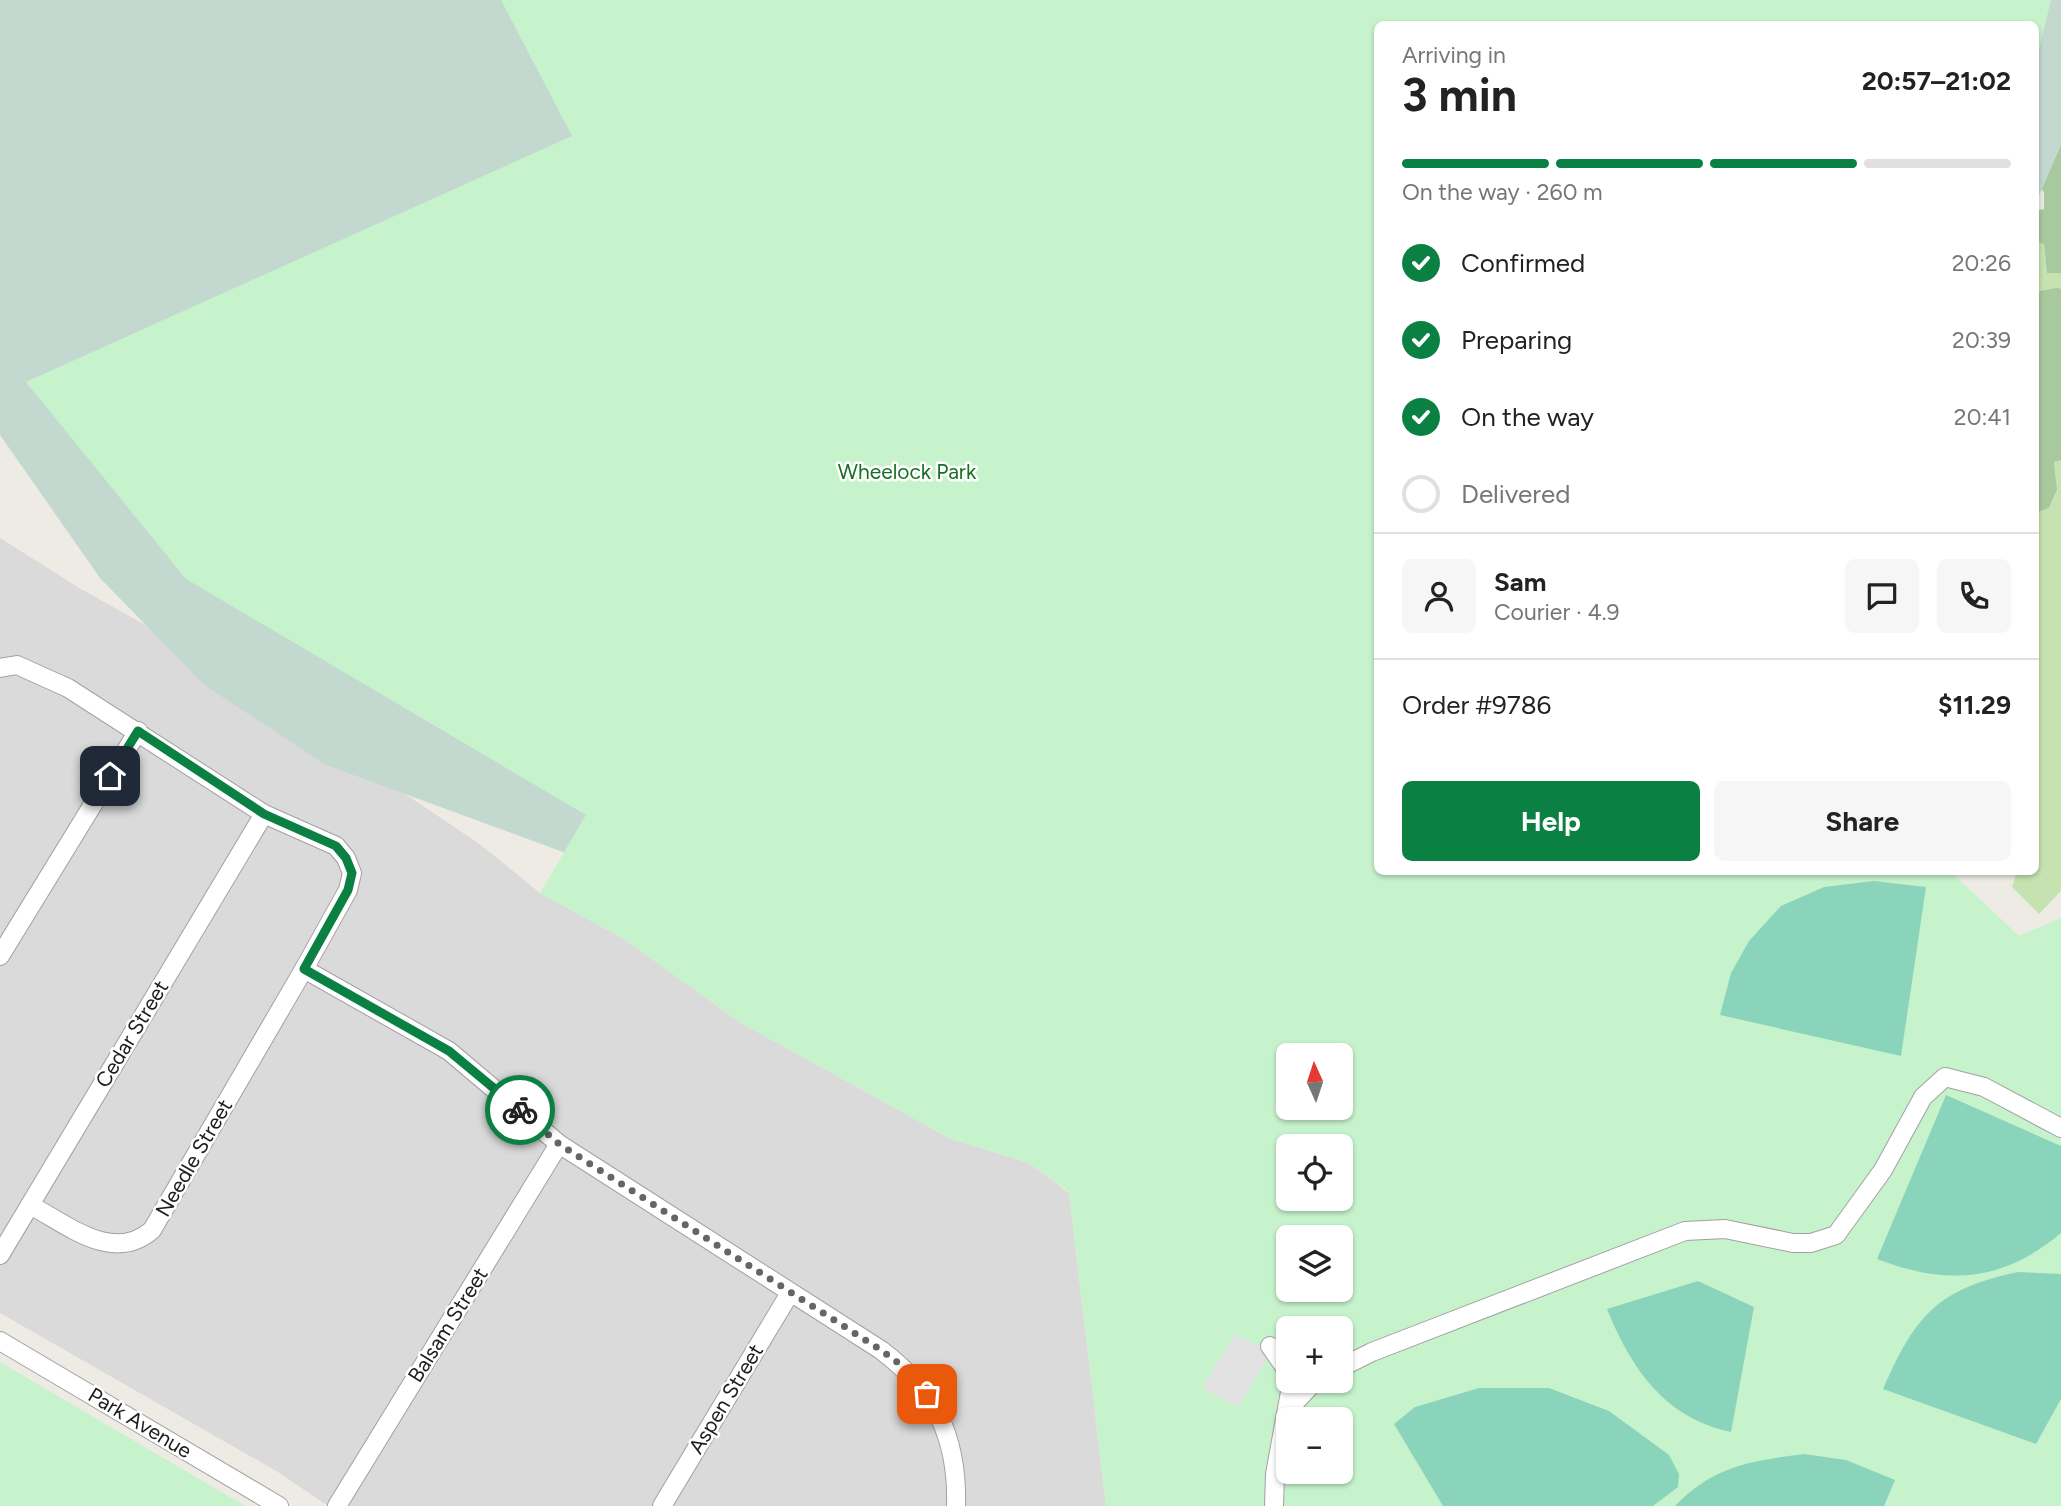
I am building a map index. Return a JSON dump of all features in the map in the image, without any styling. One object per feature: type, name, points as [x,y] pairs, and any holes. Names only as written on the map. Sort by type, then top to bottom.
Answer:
[{"type":"street","points":[[0,668],[17,665],[35,671],[138,731],[264,814]]},
{"type":"street","points":[[0,957],[138,731]]},
{"type":"street","name":"Needle Street","points":[[30,1205],[111,1245],[127,1245],[139,1241],[152,1230],[348,890],[352,873],[346,858],[336,846],[264,814]]},
{"type":"street","name":"Cedar Street","points":[[0,1255],[264,814]]},
{"type":"street","points":[[304,969],[449,1051],[559,1144],[909,1371],[942,1420],[954,1455],[956,1506]]},
{"type":"street","points":[[1353,1362],[1685,1231],[1725,1229],[1793,1243],[1811,1243],[1836,1235],[1883,1170],[1923,1097],[1945,1077],[1983,1087],[2061,1128]]},
{"type":"street","name":"Balsam Street","points":[[337,1506],[559,1144]]},
{"type":"street","name":"Aspen Street","points":[[662,1506],[790,1293]]},
{"type":"street","name":"Park Avenue","points":[[0,1341],[279,1506]]},
{"type":"street","points":[[1270,1346],[1276,1355]]},
{"type":"street","points":[[1291,1407],[1304,1393]]},
{"type":"street","points":[[1274,1506],[1276,1469]]},
{"type":"shaded area","points":[[0,538],[81,589],[197,654],[481,845],[540,893],[624,939],[741,1023],[951,1139],[1029,1163],[1069,1193],[1106,1506],[328,1506],[278,1472],[0,1313]]},
{"type":"shaded area","points":[[1235,1334],[1271,1352],[1239,1407],[1202,1388]]},
{"type":"green space","name":"Wheelock Park","points":[[0,0],[2061,0],[2061,145],[2039,196],[2039,21],[1374,21],[1374,875],[1381,875],[1549,991],[1353,1107],[1353,1043],[1276,1043],[1276,1120],[1332,1120],[1308,1134],[1276,1134],[1276,1141],[653,885],[326,765],[204,685],[100,578],[0,435]]},
{"type":"green space","name":"Wheelock Park","points":[[501,0],[2051,0],[2039,50],[2039,21],[1374,21],[1374,875],[1954,875],[2019,936],[2061,918],[2061,1506],[1106,1506],[1069,1192],[1029,1163],[951,1139],[741,1023],[624,939],[540,893],[586,815],[186,579],[26,382],[572,136]]},
{"type":"green space","points":[[2061,100],[2061,273],[2047,273],[2044,244],[2039,242],[2039,210],[2044,209],[2044,193],[2039,182],[2039,163]]},
{"type":"green space","points":[[2039,242],[2044,243],[2047,273],[2061,273],[2061,289],[2039,292]]},
{"type":"green space","points":[[2061,289],[2061,460],[2054,462],[2057,490],[2049,508],[2039,512],[2039,291]]},
{"type":"green space","points":[[2061,460],[2061,891],[2039,914],[2012,887],[2016,875],[2039,875],[2039,512],[2049,508],[2057,491],[2054,461]]},
{"type":"green space","points":[[1874,881],[1926,887],[1901,1056],[1720,1015],[1731,973],[1749,941],[1781,906],[1824,887]]},
{"type":"green space","points":[[1946,1095],[2061,1146],[2061,1233],[2018,1262],[1996,1270],[1951,1276],[1903,1268],[1877,1259]]},
{"type":"green space","points":[[2018,1272],[2061,1274],[2061,1399],[2036,1444],[1883,1389],[1906,1342],[1932,1309],[1968,1287]]},
{"type":"green space","points":[[1698,1281],[1754,1307],[1731,1432],[1707,1425],[1687,1415],[1653,1387],[1627,1351],[1607,1309]]},
{"type":"green space","points":[[0,1362],[245,1506],[0,1506]]},
{"type":"green space","points":[[1479,1388],[1549,1388],[1609,1411],[1669,1455],[1679,1474],[1678,1487],[1653,1506],[1443,1506],[1394,1424],[1415,1407]]},
{"type":"green space","points":[[1804,1454],[1846,1460],[1895,1480],[1884,1506],[1675,1506],[1690,1492],[1719,1473],[1767,1459]]},
{"type":"way so far","points":[[520,1110],[559,1144],[881,1350],[909,1371],[927,1394]]},
{"type":"route","points":[[110,776],[138,731],[264,814],[336,846],[346,858],[352,873],[348,890],[304,969],[413,1028],[449,1051],[520,1110]]}]
